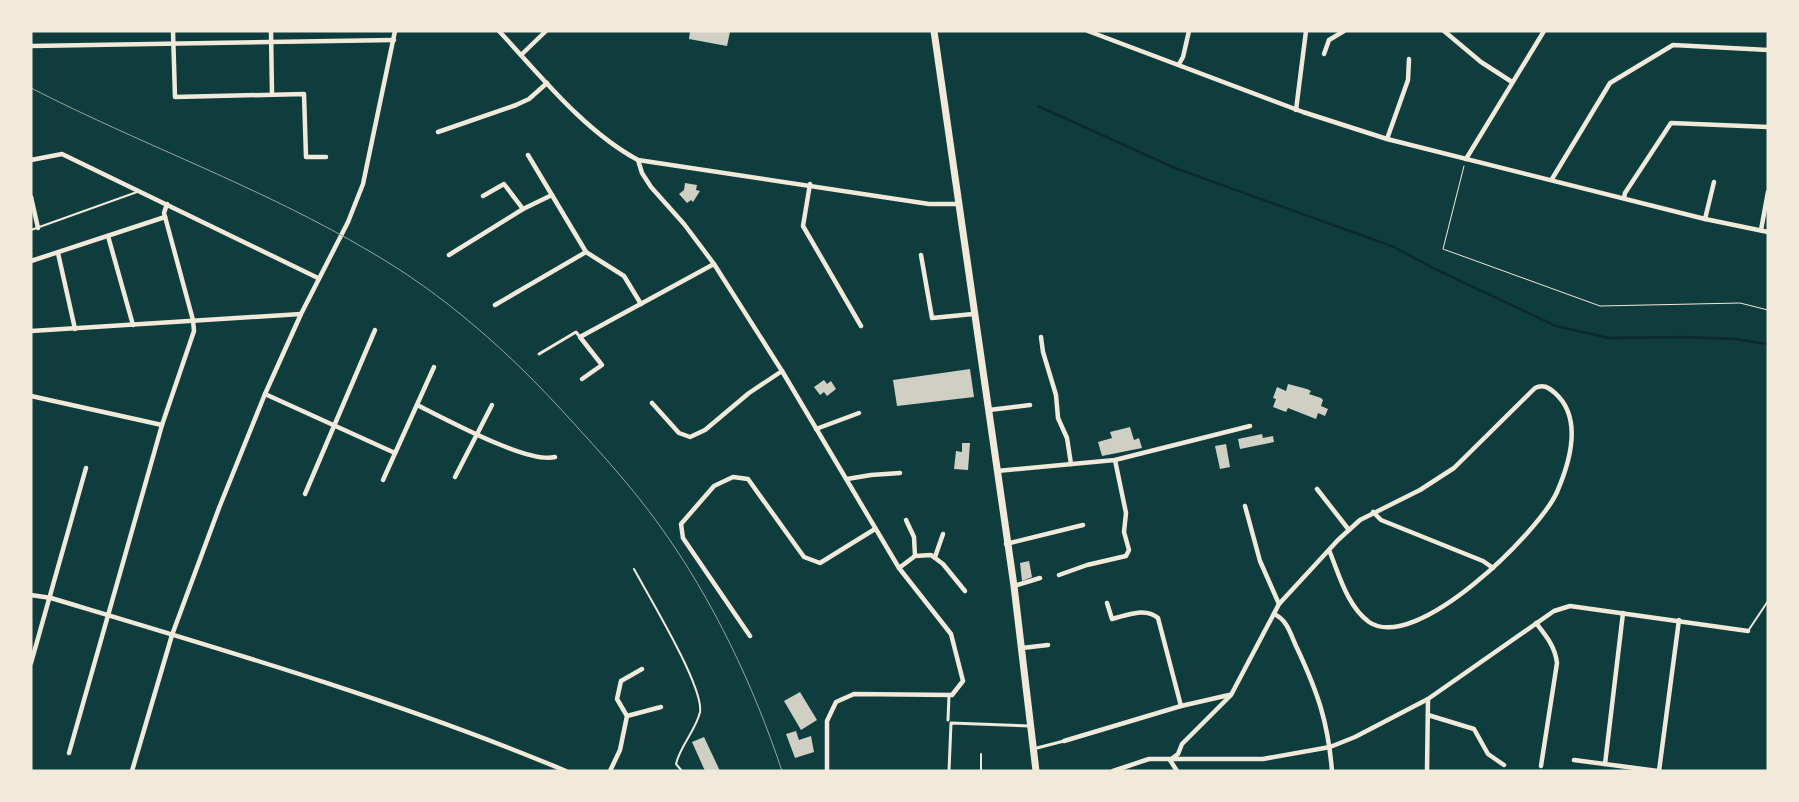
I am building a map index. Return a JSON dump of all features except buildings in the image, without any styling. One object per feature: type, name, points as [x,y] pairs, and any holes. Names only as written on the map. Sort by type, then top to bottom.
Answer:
[{"type":"highway","points":[[934,31],[973,314],[989,410],[1006,544],[1014,586],[1036,771]]},
{"type":"street","points":[[173,31],[175,97],[304,94],[306,156],[326,157]]},
{"type":"street","points":[[271,31],[272,94]]},
{"type":"street","points":[[132,771],[172,635],[219,508],[265,394],[318,278],[348,222],[363,184],[396,31]]},
{"type":"street","points":[[499,31],[548,84],[608,143],[638,160],[810,184],[930,204],[959,204]]},
{"type":"street","points":[[521,55],[546,31]]},
{"type":"street","points":[[1088,31],[1296,110],[1387,139],[1706,219],[1768,232]]},
{"type":"street","points":[[1179,64],[1183,57],[1189,31]]},
{"type":"street","points":[[1296,110],[1306,31]]},
{"type":"street","points":[[1324,54],[1329,40],[1344,31]]},
{"type":"street","points":[[1444,31],[1481,62],[1512,82]]},
{"type":"street","points":[[1466,159],[1544,31]]},
{"type":"street","points":[[31,46],[394,40]]},
{"type":"street","points":[[1552,179],[1610,83],[1673,45],[1768,50]]},
{"type":"street","points":[[1387,139],[1408,80],[1409,59]]},
{"type":"street","points":[[438,132],[530,99],[548,84]]},
{"type":"street","points":[[1624,198],[1625,193],[1671,123],[1768,127]]},
{"type":"street","points":[[31,160],[62,154],[318,278]]},
{"type":"street","points":[[528,155],[586,252],[624,276],[641,304]]},
{"type":"street","points":[[638,160],[642,173],[652,187],[684,224],[714,264],[782,371],[899,568],[951,634],[963,681],[952,695],[854,694],[836,702],[827,721],[828,771]]},
{"type":"street","points":[[1706,219],[1714,182]]},
{"type":"street","points":[[483,196],[504,184],[523,210]]},
{"type":"street","points":[[810,184],[803,226],[861,326]]},
{"type":"street","points":[[1760,230],[1768,192]]},
{"type":"street","points":[[449,255],[523,210],[552,195]]},
{"type":"street","points":[[31,197],[38,228]]},
{"type":"street","points":[[69,753],[162,425],[194,331],[193,320],[164,210],[167,204]]},
{"type":"street","points":[[31,261],[166,217]]},
{"type":"street","points":[[108,236],[133,325]]},
{"type":"street","points":[[495,305],[586,252]]},
{"type":"street","points":[[58,253],[75,329]]},
{"type":"street","points":[[921,255],[932,318],[973,314]]},
{"type":"street","points":[[580,337],[714,264]]},
{"type":"street","points":[[31,331],[301,314]]},
{"type":"street","points":[[305,494],[375,330]]},
{"type":"street","points":[[539,354],[576,332],[602,365],[582,379]]},
{"type":"street","points":[[1041,336],[1043,352],[1056,395],[1058,418],[1067,438],[1071,464]]},
{"type":"street","points":[[383,480],[434,366]]},
{"type":"street","points":[[652,403],[679,433],[690,437],[704,430],[749,393],[782,371]]},
{"type":"street","points":[[1170,760],[1178,754],[1182,744],[1231,695],[1279,604],[1329,550],[1349,530],[1373,512],[1420,490],[1454,468],[1529,393],[1540,385],[1556,394],[1569,417],[1572,436],[1565,467],[1556,493],[1541,517],[1493,568],[1462,593],[1420,620],[1386,627],[1370,622],[1356,609],[1329,550]]},
{"type":"street","points":[[265,394],[395,453]]},
{"type":"street","points":[[31,396],[162,425]]},
{"type":"street","points":[[989,410],[1030,404]]},
{"type":"street","points":[[417,405],[530,456],[546,459],[555,457]]},
{"type":"street","points":[[455,477],[492,405]]},
{"type":"street","points":[[816,428],[859,413]]},
{"type":"street","points":[[997,471],[1115,460],[1250,426]]},
{"type":"street","points":[[1059,575],[1087,565],[1126,556],[1128,550],[1124,532],[1126,512],[1115,460]]},
{"type":"street","points":[[31,663],[51,598],[86,468]]},
{"type":"street","points":[[847,479],[871,475],[900,474]]},
{"type":"street","points":[[750,636],[683,538],[681,524],[714,486],[733,477],[748,480],[804,557],[820,563],[875,529]]},
{"type":"street","points":[[1317,489],[1349,530]]},
{"type":"street","points":[[1245,506],[1260,561],[1279,604]]},
{"type":"street","points":[[1373,512],[1381,520],[1483,561],[1493,568]]},
{"type":"street","points":[[906,520],[914,537],[915,556]]},
{"type":"street","points":[[1006,544],[1083,525]]},
{"type":"street","points":[[935,557],[943,534]]},
{"type":"street","points":[[899,568],[915,556],[931,554],[943,564],[965,591]]},
{"type":"street","points":[[1014,586],[1040,578]]},
{"type":"street","points":[[31,595],[51,598],[172,635],[444,723],[566,771]]},
{"type":"street","points":[[1107,603],[1112,619],[1142,612],[1151,612],[1158,618],[1181,706]]},
{"type":"street","points":[[1113,771],[1149,759],[1263,759],[1330,748],[1355,738],[1428,699],[1554,611],[1570,606],[1748,631]]},
{"type":"street","points":[[1605,764],[1623,613]]},
{"type":"street","points":[[1274,614],[1285,622],[1318,694],[1330,748],[1332,771]]},
{"type":"street","points":[[1574,760],[1658,771],[1679,620]]},
{"type":"street","points":[[1536,623],[1550,641],[1556,653],[1541,766]]},
{"type":"street","points":[[1022,648],[1048,646]]},
{"type":"street","points":[[610,771],[620,750],[627,716],[617,699],[621,681],[642,669]]},
{"type":"street","points":[[1033,749],[1181,706],[1231,695]]},
{"type":"street","points":[[948,720],[949,696]]},
{"type":"street","points":[[1427,771],[1428,699]]},
{"type":"street","points":[[627,716],[661,707]]},
{"type":"street","points":[[1428,715],[1474,729],[1488,754],[1504,765]]},
{"type":"street","points":[[949,771],[951,723],[1030,726]]},
{"type":"street","points":[[1170,760],[1177,771]]},
{"type":"lane","points":[[31,230],[140,192]]},
{"type":"lane","points":[[634,569],[680,655],[700,700],[700,713],[676,764],[682,771]]},
{"type":"lane","points":[[1748,631],[1768,601]]},
{"type":"lane","points":[[982,754],[982,771]]},
{"type":"path","points":[[1466,159],[1443,249],[1600,306],[1740,302],[1768,310]]},
{"type":"waterway","points":[[1038,106],[1175,168],[1394,247],[1435,269],[1556,326],[1609,338],[1681,337],[1735,339],[1768,344]]},
{"type":"tram line","points":[[31,88],[115,129],[244,186],[328,228],[397,268],[424,286],[475,326],[546,393],[616,470],[660,526],[697,583],[730,644],[758,706],[782,771]]}]
